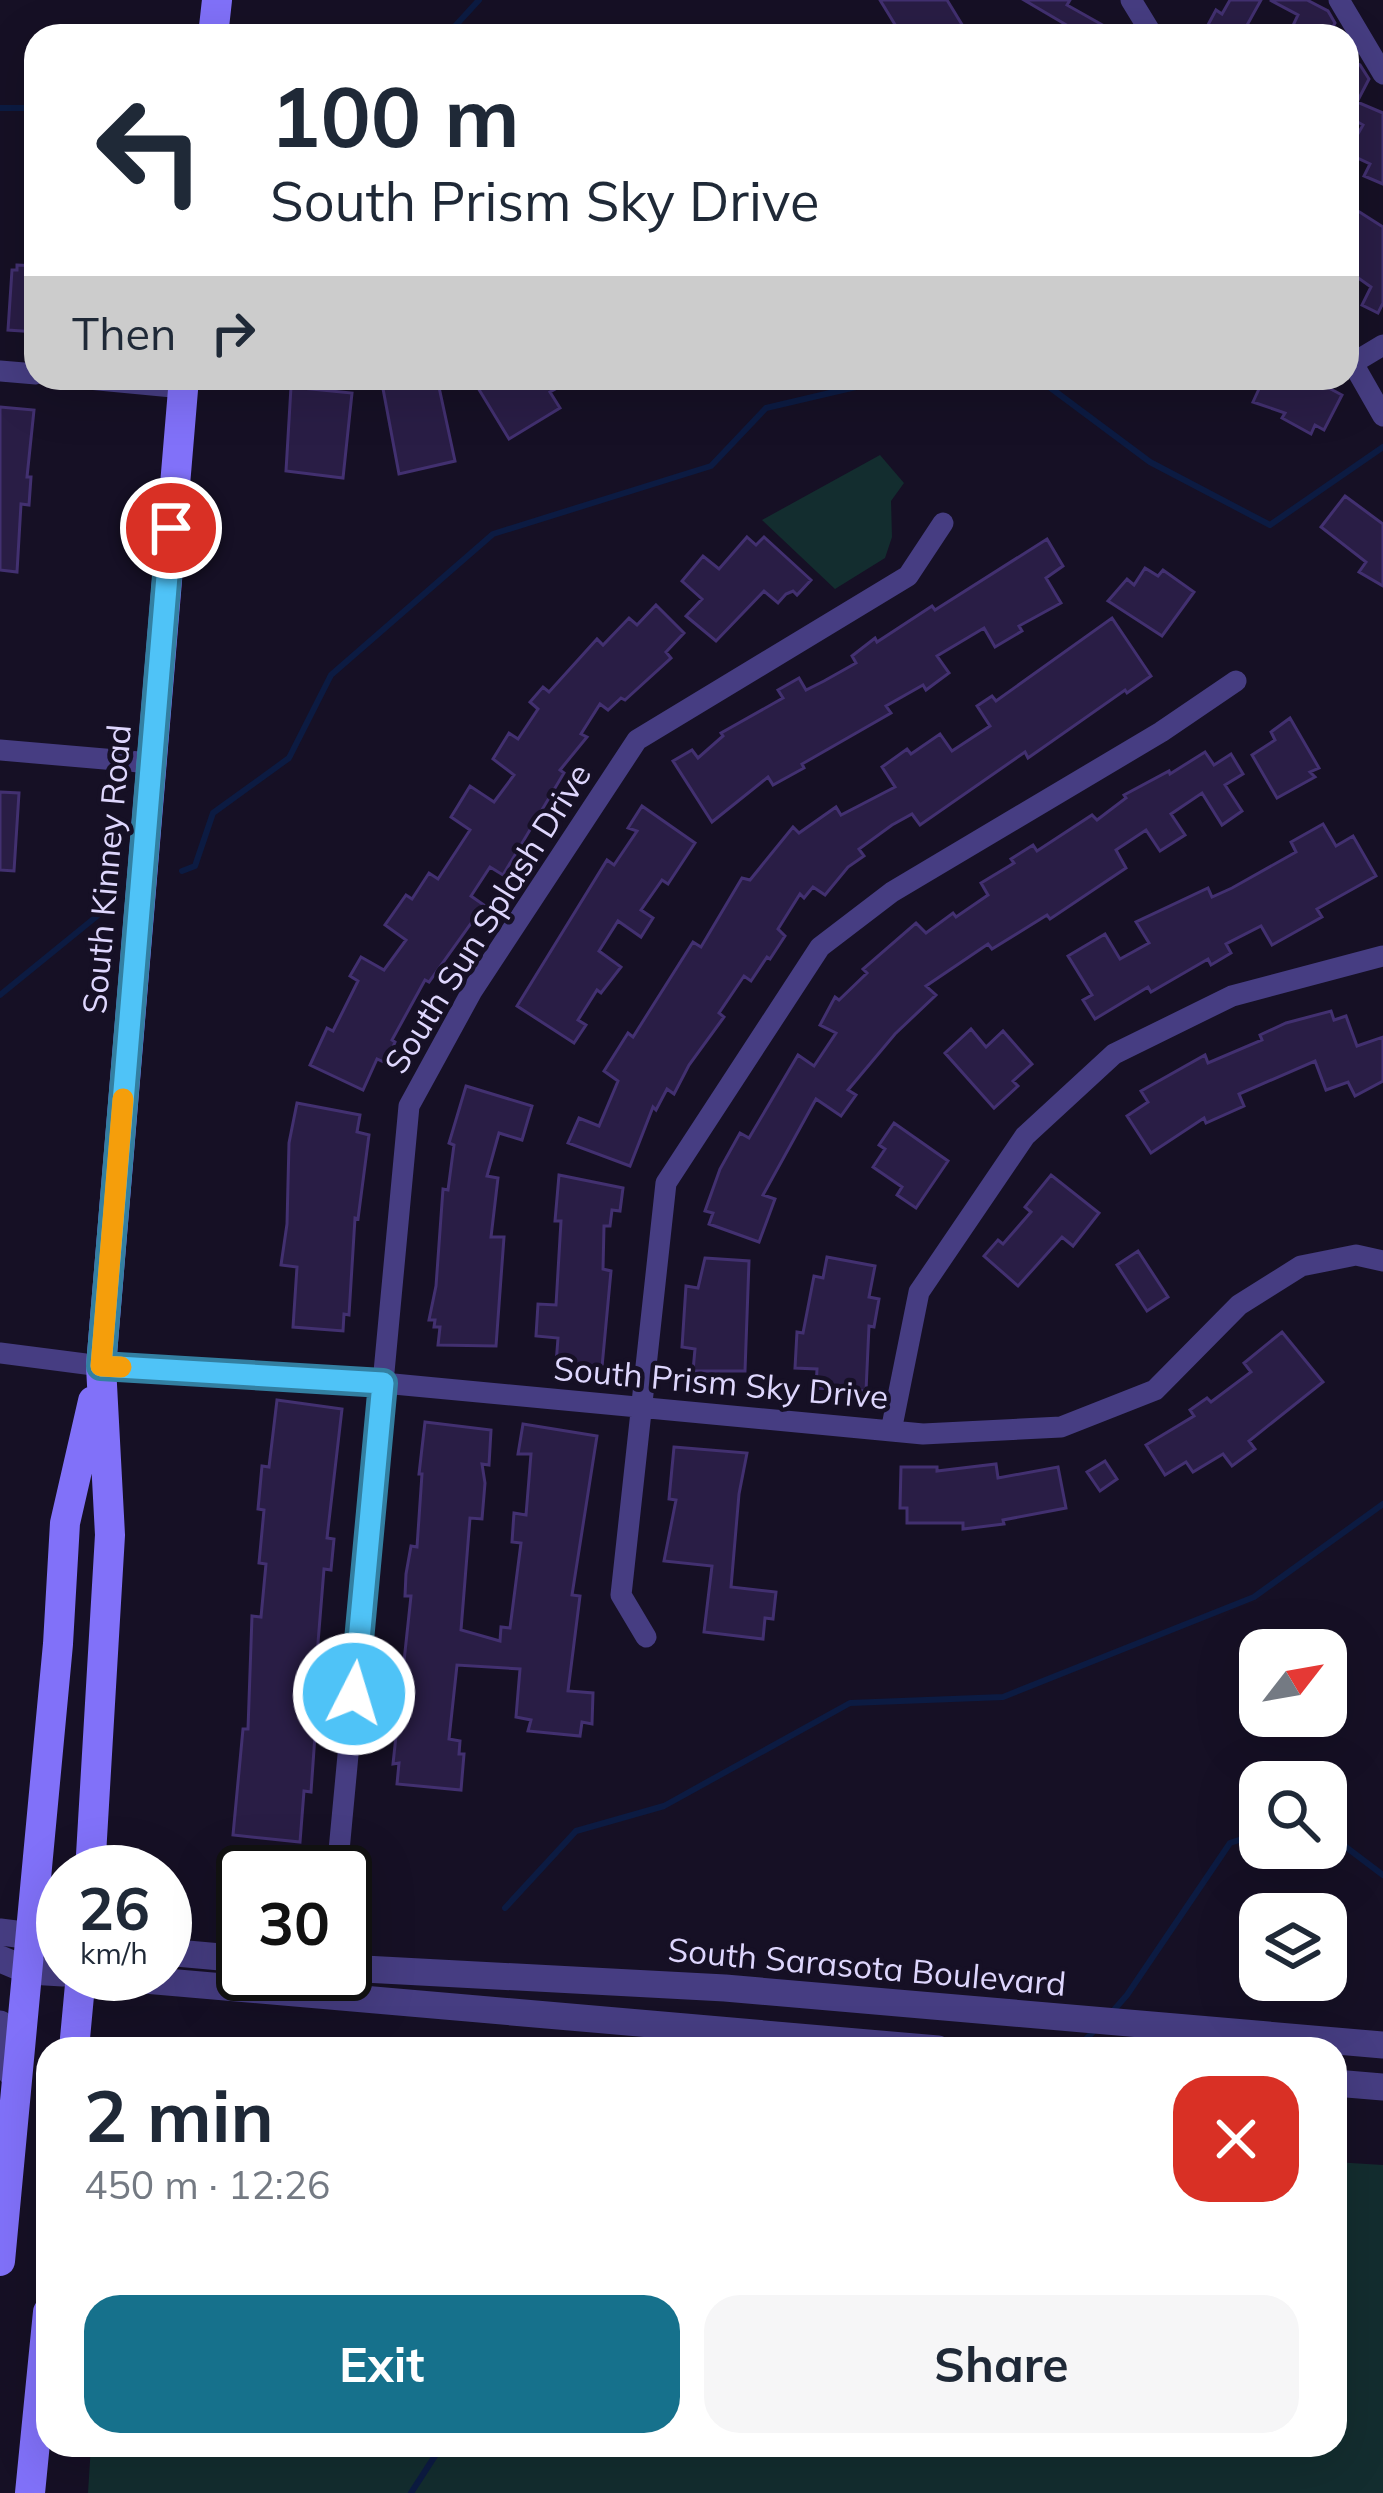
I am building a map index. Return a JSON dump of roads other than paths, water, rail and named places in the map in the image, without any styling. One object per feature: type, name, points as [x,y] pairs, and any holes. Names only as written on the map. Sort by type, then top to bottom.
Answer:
[{"type":"main road","name":"South Kinney Road","points":[[92,1845],[110,1535],[101,1366],[182,390]]},
{"type":"main road","name":"South Kinney Road","points":[[0,2261],[16,2103],[15,1934],[65,1523],[101,1366]]},
{"type":"main road","points":[[75,2037],[77,2001]]},
{"type":"main road","points":[[31,2493],[36,2440]]},
{"type":"street","points":[[1359,34],[1383,74]]},
{"type":"street","points":[[1359,374],[1383,416]]},
{"type":"street","name":"South Sun Splash Drive","points":[[340,1845],[409,1106],[472,991],[637,740],[908,576],[943,523]]},
{"type":"street","points":[[646,1637],[622,1595],[666,1183],[820,947],[892,892],[1161,733],[1236,681]]},
{"type":"street","points":[[0,750],[151,763]]},
{"type":"street","points":[[891,1431],[919,1292],[1024,1136],[1114,1054],[1133,1044],[1232,996],[1383,956]]},
{"type":"street","name":"South Prism Sky Drive","points":[[0,1352],[101,1366],[383,1383],[923,1434],[1060,1427],[1155,1390],[1239,1305],[1300,1266],[1356,1255],[1383,1261]]},
{"type":"street","name":"South Sarasota Boulevard","points":[[372,1969],[724,1988],[1291,2037]]},
{"type":"street","points":[[372,1990],[823,2037]]},
{"type":"street","points":[[0,2024],[8,2043],[16,2103]]},
{"type":"street","name":"South Sarasota Boulevard","points":[[1347,2042],[1383,2045]]},
{"type":"street","points":[[1347,2084],[1383,2087]]},
{"type":"waterway","points":[[457,24],[479,0]]},
{"type":"waterway","points":[[0,108],[24,108]]},
{"type":"waterway","points":[[182,871],[195,866],[213,813],[289,758],[331,675],[493,534],[711,466],[766,408],[843,390]]},
{"type":"waterway","points":[[1053,390],[1150,462],[1270,525],[1383,447]]},
{"type":"waterway","points":[[0,995],[102,912]]},
{"type":"waterway","points":[[505,1908],[576,1831],[664,1806],[850,1703],[1003,1697],[1254,1597],[1383,1504]]},
{"type":"waterway","points":[[1113,2011],[1230,1843],[1239,1840]]},
{"type":"waterway","points":[[1347,1848],[1383,1875]]},
{"type":"waterway","points":[[1088,2037],[1096,2029]]},
{"type":"waterway","points":[[411,2493],[434,2457]]}]
